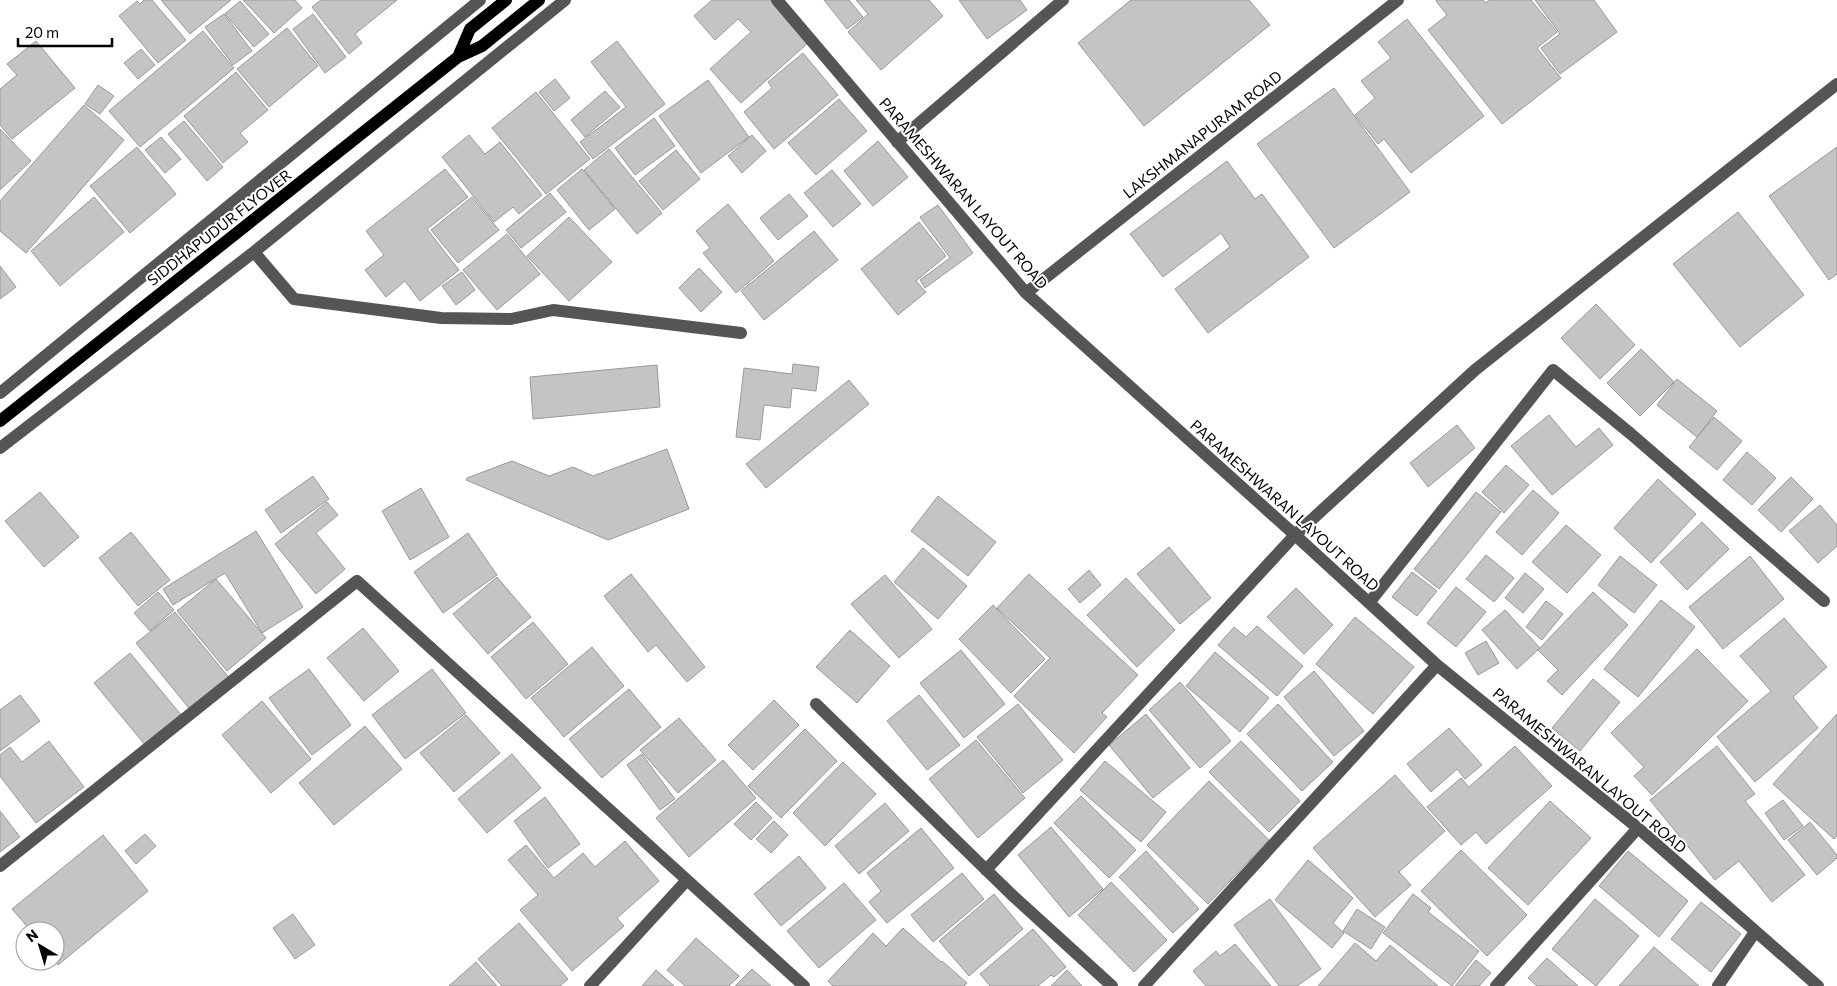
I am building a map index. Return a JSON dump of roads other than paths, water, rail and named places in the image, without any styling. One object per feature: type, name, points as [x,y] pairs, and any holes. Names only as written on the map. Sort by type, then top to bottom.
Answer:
[{"type":"main road","name":"SIDDHAPUDUR FLYOVER","points":[[458,57],[470,29],[506,0]]},
{"type":"main road","name":"SIDDHAPUDUR FLYOVER","points":[[0,421],[458,57],[482,46],[540,0]]},
{"type":"street","points":[[0,393],[480,0]]},
{"type":"street","points":[[0,448],[254,252],[564,0]]},
{"type":"street","name":"PARAMESHWARAN LAYOUT ROAD","points":[[778,0],[1026,293],[1437,665],[1638,828],[1818,986]]},
{"type":"street","points":[[898,142],[1064,0]]},
{"type":"street","name":"LAKSHMANAPURAM ROAD","points":[[1026,293],[1398,0]]},
{"type":"street","points":[[986,870],[1295,535],[1475,370],[1837,84]]},
{"type":"street","points":[[254,252],[294,299],[441,318],[511,319],[553,310],[741,333]]},
{"type":"street","points":[[1369,603],[1553,370],[1639,440],[1824,601]]},
{"type":"street","points":[[0,866],[357,581],[804,986]]},
{"type":"street","points":[[1144,986],[1437,665]]},
{"type":"street","points":[[816,704],[986,870],[1112,986]]},
{"type":"street","points":[[1496,986],[1638,828]]},
{"type":"street","points":[[590,986],[687,880]]},
{"type":"street","points":[[1718,986],[1755,932]]}]
